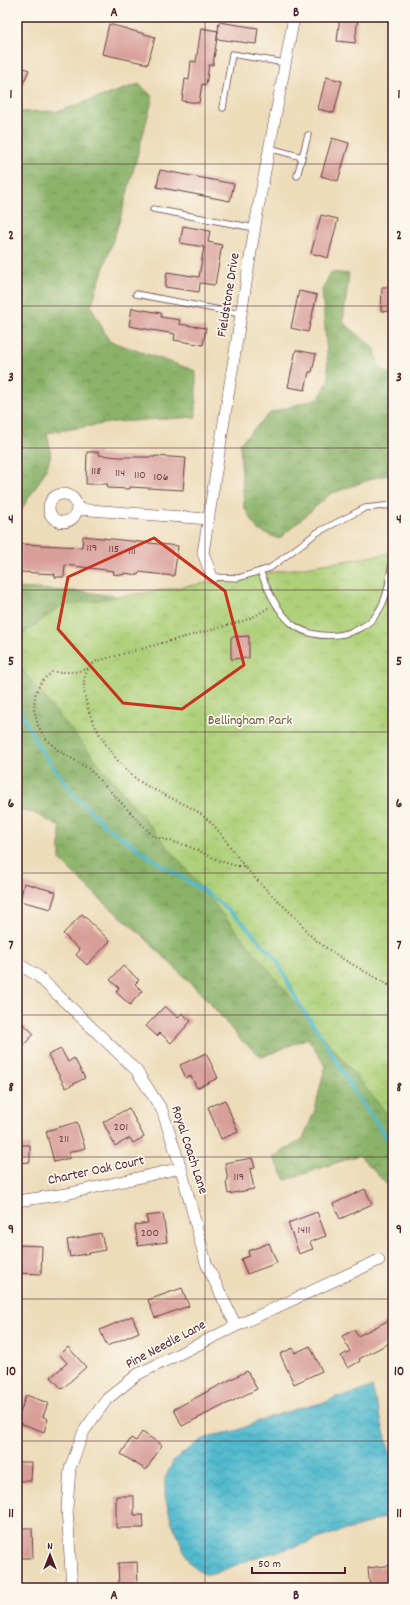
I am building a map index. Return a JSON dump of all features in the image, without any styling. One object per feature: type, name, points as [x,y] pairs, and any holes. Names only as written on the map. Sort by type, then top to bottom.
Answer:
[{"type":"street","name":"Fieldstone Drive","points":[[212,577],[203,553],[254,228],[294,17]]},
{"type":"street","points":[[77,509],[208,519]]},
{"type":"street","name":"Royal Coach Lane","points":[[17,963],[38,976],[136,1070],[162,1110],[181,1168],[206,1263],[236,1326]]},
{"type":"street","name":"Charter Oak Court","points":[[17,1201],[66,1194],[181,1168]]},
{"type":"street","name":"Pine Needle Lane","points":[[72,1588],[67,1508],[70,1468],[84,1431],[107,1399],[138,1374],[236,1326],[379,1260]]},
{"type":"lane","points":[[223,108],[232,54],[285,63]]},
{"type":"lane","points":[[297,176],[308,135]]},
{"type":"lane","points":[[269,148],[302,157]]},
{"type":"lane","points":[[153,209],[254,228]]},
{"type":"lane","points":[[136,294],[241,314]]},
{"type":"lane","points":[[212,577],[238,578],[270,568],[318,532],[365,508],[393,505]]},
{"type":"lane","points":[[260,571],[275,604],[292,623],[312,633],[334,636],[354,632],[372,620],[385,600],[393,554]]},
{"type":"path","points":[[244,866],[220,862],[188,846],[153,836],[89,769],[58,750],[46,739],[38,726],[34,709],[35,695],[41,682],[52,672],[74,672],[88,669],[97,661],[108,657],[255,616],[275,604]]},
{"type":"path","points":[[88,669],[84,684],[86,704],[101,737],[112,754],[134,777],[150,788],[193,808],[208,820],[244,866],[299,921],[308,933],[337,955],[393,988]]},
{"type":"path","points":[[388,985],[393,977]]},
{"type":"highlighted area","points":[[154,538],[225,591],[244,665],[182,709],[123,703],[58,629],[68,577]]},
{"type":"green space","points":[[139,84],[153,97],[121,216],[91,306],[109,341],[196,371],[196,417],[115,422],[47,433],[51,452],[50,458],[39,482],[20,512],[17,520],[17,112],[59,111]]},
{"type":"green space","points":[[331,272],[349,274],[343,322],[375,349],[379,367],[393,376],[393,475],[380,476],[330,494],[279,539],[258,530],[244,507],[240,443],[270,413],[319,398],[329,380],[322,290]]},
{"type":"green space","name":"Bellingham Park","points":[[393,553],[393,1121],[17,664],[17,638],[61,606]]},
{"type":"green space","points":[[17,588],[85,592],[180,605],[393,1009],[393,1212],[388,1208],[390,1188],[359,1155],[286,1180],[273,1157],[303,1139],[315,1110],[325,1066],[308,1038],[262,1057],[240,1039],[209,1002],[142,935],[98,897],[60,860],[60,827],[34,813],[17,808]]},
{"type":"water","points":[[372,1387],[393,1464],[393,1514],[358,1527],[340,1531],[304,1544],[254,1558],[213,1574],[204,1574],[190,1564],[171,1520],[165,1496],[165,1478],[174,1460],[200,1441],[210,1436],[236,1431],[263,1419],[299,1408],[327,1402],[335,1397],[349,1395]]},
{"type":"building","points":[[340,17],[358,17],[355,43],[337,41]]},
{"type":"building","points":[[219,22],[258,28],[256,44],[217,39]]},
{"type":"building","points":[[109,24],[155,37],[148,64],[102,54]]},
{"type":"building","points":[[201,28],[218,31],[213,65],[209,65],[206,85],[202,84],[199,103],[182,101],[185,79],[189,80],[191,61],[196,62]]},
{"type":"building","points":[[17,65],[29,70],[17,97]]},
{"type":"building","points":[[326,77],[342,81],[334,113],[318,109]]},
{"type":"building","points":[[332,138],[349,143],[338,181],[321,176]]},
{"type":"building","points":[[160,170],[234,184],[230,201],[157,187]]},
{"type":"building","points":[[321,215],[338,219],[328,258],[311,253]]},
{"type":"building","points":[[183,226],[210,231],[208,242],[222,245],[215,285],[200,283],[199,292],[165,287],[167,272],[199,277],[204,247],[180,243]]},
{"type":"building","points":[[382,287],[393,287],[393,312],[381,311]]},
{"type":"building","points":[[299,291],[317,295],[308,332],[291,328]]},
{"type":"building","points":[[132,308],[161,313],[161,317],[180,320],[179,324],[206,328],[203,345],[174,340],[175,334],[129,326]]},
{"type":"building","points":[[296,350],[316,354],[312,372],[309,372],[305,390],[288,387]]},
{"type":"building","points":[[87,452],[99,452],[99,455],[119,457],[155,456],[186,458],[183,490],[130,487],[130,489],[107,488],[108,484],[86,484]]},
{"type":"building","points":[[83,536],[178,546],[174,576],[139,572],[138,575],[124,573],[123,575],[113,574],[114,571],[65,565],[64,577],[55,577],[55,574],[20,572],[21,544],[82,547]]},
{"type":"building","points":[[249,636],[249,658],[231,659],[231,637]]},
{"type":"building","points":[[24,883],[56,892],[51,909],[20,901]]},
{"type":"building","points":[[82,914],[110,941],[87,965],[76,955],[80,950],[63,934]]},
{"type":"building","points":[[123,966],[139,980],[135,984],[142,991],[130,1005],[116,992],[119,988],[110,980]]},
{"type":"building","points":[[165,1006],[178,1018],[182,1013],[191,1021],[171,1043],[160,1033],[157,1036],[146,1026]]},
{"type":"building","points":[[17,1018],[34,1034],[17,1052]]},
{"type":"building","points":[[61,1049],[68,1062],[74,1058],[85,1078],[66,1088],[48,1055]]},
{"type":"building","points":[[206,1053],[218,1078],[197,1088],[191,1076],[186,1078],[180,1065]]},
{"type":"building","points":[[225,1100],[238,1132],[221,1139],[208,1107]]},
{"type":"building","points":[[129,1108],[144,1137],[133,1143],[130,1138],[115,1146],[103,1122]]},
{"type":"building","points":[[77,1122],[85,1148],[68,1153],[70,1158],[54,1162],[46,1131]]},
{"type":"building","points":[[17,1145],[30,1145],[30,1162],[17,1163]]},
{"type":"building","points":[[252,1158],[255,1168],[250,1169],[254,1189],[228,1194],[226,1182],[228,1181],[225,1163]]},
{"type":"building","points":[[365,1189],[372,1204],[340,1219],[333,1204]]},
{"type":"building","points":[[317,1212],[326,1236],[310,1242],[313,1249],[299,1254],[288,1223]]},
{"type":"building","points":[[163,1214],[167,1242],[138,1246],[135,1225],[148,1223],[146,1216]]},
{"type":"building","points":[[101,1233],[105,1250],[70,1257],[67,1240]]},
{"type":"building","points":[[269,1243],[277,1263],[247,1274],[241,1259],[249,1256],[248,1251]]},
{"type":"building","points":[[17,1245],[42,1246],[41,1274],[17,1273]]},
{"type":"building","points":[[182,1288],[189,1306],[155,1318],[148,1300]]},
{"type":"building","points":[[132,1316],[139,1332],[107,1346],[100,1330]]},
{"type":"building","points":[[393,1318],[393,1341],[359,1359],[360,1361],[348,1368],[341,1356],[350,1351],[342,1336],[354,1330],[358,1336]]},
{"type":"building","points":[[310,1346],[322,1371],[294,1384],[280,1354],[293,1348],[295,1353]]},
{"type":"building","points":[[68,1347],[86,1367],[62,1389],[51,1377],[67,1363],[60,1355]]},
{"type":"building","points":[[247,1371],[257,1389],[182,1426],[174,1409]]},
{"type":"building","points":[[26,1395],[48,1403],[43,1417],[48,1419],[44,1432],[17,1422]]},
{"type":"building","points":[[142,1432],[162,1445],[146,1470],[121,1454],[131,1438],[136,1441]]},
{"type":"building","points":[[17,1462],[32,1462],[31,1481],[17,1481]]},
{"type":"building","points":[[116,1496],[134,1496],[134,1515],[143,1515],[144,1528],[116,1528]]},
{"type":"building","points":[[17,1528],[32,1528],[33,1558],[17,1558]]},
{"type":"building","points":[[137,1562],[138,1588],[119,1588],[118,1563]]},
{"type":"building","points":[[393,1565],[393,1588],[370,1588],[368,1568]]},
{"type":"waterway","points":[[17,699],[20,710],[38,746],[75,796],[107,827],[160,864],[210,895],[241,921],[277,960],[298,1002],[326,1043],[355,1093],[393,1146]]}]
